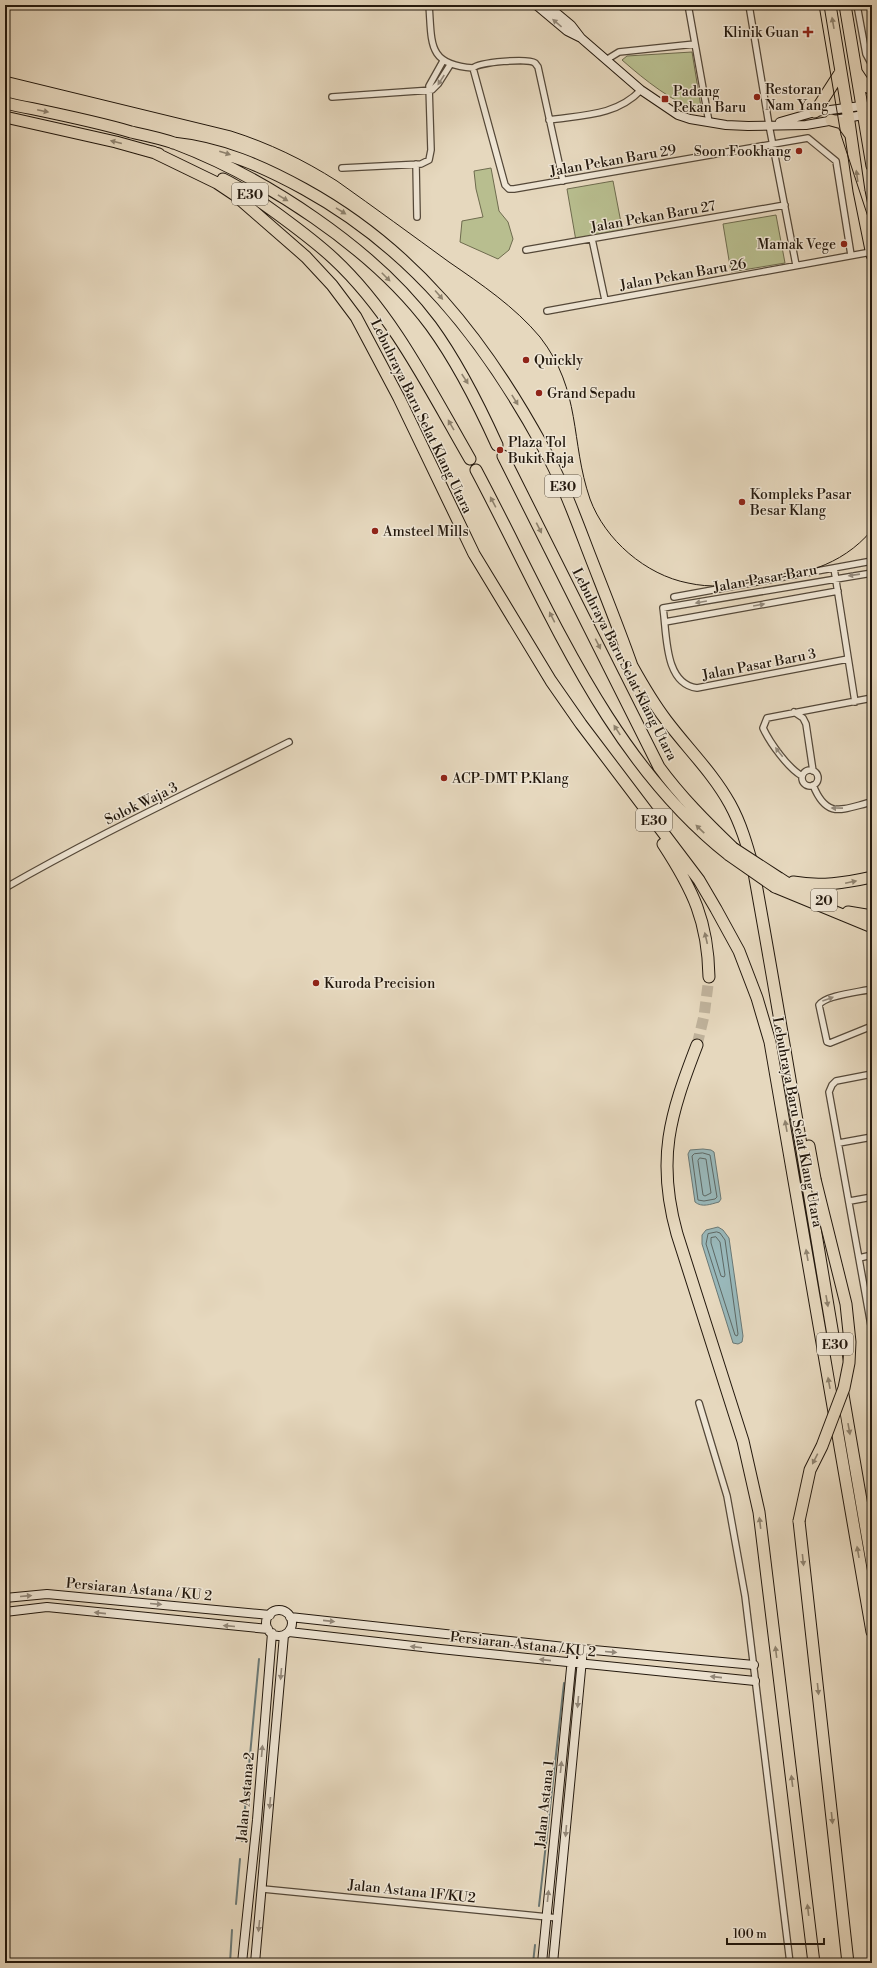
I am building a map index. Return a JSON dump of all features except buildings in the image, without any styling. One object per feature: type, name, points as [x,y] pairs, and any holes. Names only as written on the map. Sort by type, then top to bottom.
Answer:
[{"type":"highway","points":[[830,5],[859,191],[872,253]]},
{"type":"highway","points":[[845,5],[856,71],[863,82],[872,90]]},
{"type":"highway","points":[[851,39],[867,110],[872,158]]},
{"type":"highway","points":[[815,112],[840,73]]},
{"type":"highway","name":"Lebuhraya Baru Selat Klang Utara","points":[[5,103],[107,125],[173,142],[221,151],[244,159],[283,178],[355,220],[412,267],[437,292],[472,337],[505,384],[544,448],[563,486],[632,666],[665,720],[712,776],[730,804],[742,830],[753,867],[799,1124],[811,1210],[872,1563]]},
{"type":"highway","name":"Lebuhraya Baru Selat Klang Utara","points":[[5,117],[153,152],[209,173],[248,193],[304,233],[335,259],[372,301],[407,350],[470,459]]},
{"type":"highway","points":[[831,120],[842,123],[851,136]]},
{"type":"highway","name":"Lebuhraya Baru Selat Klang Utara","points":[[173,142],[208,158],[282,197],[315,218],[372,263],[398,289],[431,326],[470,387],[497,444]]},
{"type":"highway","name":"Lebuhraya Baru Selat Klang Utara","points":[[153,152],[210,179],[235,195],[306,257],[332,285],[356,317],[379,358],[474,554],[551,681],[627,786],[699,880],[716,908],[738,951],[757,998],[766,1028],[789,1146],[872,1632]]},
{"type":"highway","name":"Lebuhraya Baru Selat Klang Utara","points":[[502,456],[659,767],[674,788],[731,851]]},
{"type":"highway","name":"Lebuhraya Baru Selat Klang Utara","points":[[476,470],[552,619],[592,692],[638,763],[672,802],[713,842],[731,851]]},
{"type":"highway","points":[[627,786],[691,890],[698,908],[707,942],[709,977]]},
{"type":"highway","name":"20","points":[[731,851],[780,882],[798,898],[830,908],[868,916]]},
{"type":"highway","points":[[780,882],[822,885],[850,882],[872,877]]},
{"type":"highway","name":"20","points":[[780,882],[868,916]]},
{"type":"highway","points":[[798,898],[872,927]]},
{"type":"highway","points":[[696,1045],[672,1116],[666,1163],[670,1204],[679,1241],[743,1441],[759,1512],[814,1963]]},
{"type":"highway","points":[[799,1124],[807,1138],[815,1179],[846,1304],[850,1342],[849,1363],[844,1388],[822,1446],[810,1470],[799,1521],[848,1963]]},
{"type":"street","points":[[429,5],[432,45],[443,61],[450,65],[473,68],[480,64],[532,61],[538,67],[563,181]]},
{"type":"street","points":[[536,5],[567,31],[581,38]]},
{"type":"street","points":[[548,5],[572,25],[581,38],[641,90],[678,115],[690,119],[709,122],[748,126],[806,125],[831,120],[848,113]]},
{"type":"street","points":[[554,5],[558,14]]},
{"type":"street","points":[[749,5],[769,125],[796,265]]},
{"type":"street","points":[[857,5],[866,54],[872,65]]},
{"type":"street","points":[[689,10],[709,122]]},
{"type":"street","points":[[606,60],[619,52],[695,44]]},
{"type":"street","points":[[342,168],[416,164],[426,162],[431,156],[429,86],[443,61]]},
{"type":"street","points":[[332,97],[429,91],[438,84],[450,65]]},
{"type":"street","name":"Jalan Pekan Baru 29","points":[[473,68],[505,185],[509,188],[514,189],[563,181],[808,138],[836,161],[851,255]]},
{"type":"street","points":[[549,120],[613,110],[630,101],[641,90]]},
{"type":"street","points":[[769,125],[815,112],[848,113],[867,110]]},
{"type":"street","points":[[416,164],[417,217]]},
{"type":"street","name":"Jalan Pekan Baru 27","points":[[526,250],[785,205]]},
{"type":"street","points":[[592,239],[605,300]]},
{"type":"street","name":"Jalan Pekan Baru 26","points":[[547,311],[851,255],[872,253]]},
{"type":"street","points":[[674,597],[872,561]]},
{"type":"street","points":[[834,568],[855,702]]},
{"type":"street","name":"Jalan Pasar Baru","points":[[663,608],[872,572]]},
{"type":"street","points":[[665,622],[838,591]]},
{"type":"street","name":"Jalan Pasar Baru 3","points":[[663,608],[669,654],[675,674],[682,683],[689,687],[697,688],[848,659]]},
{"type":"street","points":[[794,712],[803,718],[806,724],[813,771],[817,775],[818,780],[813,785],[806,785],[802,776],[795,772],[767,737],[763,728],[764,722],[768,718],[794,712],[872,698]]},
{"type":"street","points":[[806,724],[808,714],[815,709]]},
{"type":"street","name":"Solok Waja 3","points":[[5,888],[139,817],[289,742]]},
{"type":"street","points":[[802,776],[806,771],[813,771]]},
{"type":"street","points":[[813,785],[824,804],[830,808],[839,810],[872,802]]},
{"type":"street","points":[[872,989],[834,997],[821,1002],[819,1005],[827,1042],[830,1043],[872,1026]]},
{"type":"street","points":[[872,1074],[836,1081],[832,1085],[829,1092],[850,1201],[859,1258],[871,1314],[872,1331]]},
{"type":"street","points":[[839,1143],[872,1137]]},
{"type":"street","points":[[850,1201],[872,1197]]},
{"type":"street","points":[[859,1258],[872,1256]]},
{"type":"street","points":[[699,1403],[727,1496],[745,1596],[790,1963]]},
{"type":"street","name":"Persiaran Astana / KU 2","points":[[5,1598],[47,1594],[270,1615]]},
{"type":"street","name":"Persiaran Astana / KU 2","points":[[5,1612],[47,1607],[270,1631]]},
{"type":"street","points":[[281,1610],[290,1617],[292,1624],[286,1633],[270,1631],[267,1622],[270,1615],[281,1610]]},
{"type":"street","name":"Persiaran Astana / KU 2","points":[[290,1617],[573,1648],[754,1665]]},
{"type":"street","name":"Jalan Astana 2","points":[[242,1963],[257,1820],[270,1631]]},
{"type":"street","name":"Persiaran Astana / KU 2","points":[[286,1633],[755,1681]]},
{"type":"street","name":"Jalan Astana 2","points":[[255,1963],[286,1633]]},
{"type":"street","name":"Jalan Astana 1","points":[[542,1963],[573,1648]]},
{"type":"street","name":"Jalan Astana 1","points":[[553,1963],[583,1649]]},
{"type":"street","points":[[243,1954],[249,1937],[254,1899],[258,1892],[263,1889],[256,1878],[258,1843],[257,1820]]},
{"type":"street","name":"Jalan Astana 1F/KU2","points":[[263,1889],[558,1918]]},
{"type":"green space","points":[[692,52],[702,113],[680,103],[659,90],[622,60],[627,56]]},
{"type":"green space","points":[[491,168],[499,211],[508,222],[513,239],[509,250],[498,259],[460,242],[462,221],[483,217],[476,189],[474,171]]},
{"type":"green space","points":[[613,181],[623,233],[576,241],[567,189]]},
{"type":"green space","points":[[776,215],[785,263],[731,272],[723,224]]},
{"type":"water","points":[[703,1149],[714,1152],[721,1199],[719,1202],[701,1205],[695,1202],[688,1154],[690,1150]]},
{"type":"water","points":[[718,1227],[723,1230],[729,1238],[743,1336],[742,1342],[738,1344],[733,1343],[702,1244],[702,1235],[706,1230]]},
{"type":"waterway","points":[[242,1841],[259,1659]]},
{"type":"waterway","points":[[539,1906],[564,1683]]},
{"type":"waterway","points":[[236,1904],[240,1859]]},
{"type":"waterway","points":[[230,1963],[232,1930]]},
{"type":"waterway","points":[[533,1963],[535,1945]]},
{"type":"tunnel","points":[[697,1045],[704,1016],[709,977]]},
{"type":"tram line","points":[[819,5],[841,135],[872,229]]},
{"type":"tram line","points":[[5,76],[231,131],[273,147],[299,159],[337,181],[497,296],[520,316],[540,337],[553,357],[563,377],[573,416],[584,478],[590,499],[597,514],[606,528],[629,553],[642,564],[657,572],[672,579],[696,585],[712,586],[737,585],[786,576],[818,568],[832,561],[860,543],[872,530]]},
{"type":"place","name":"Klinik Guan","points":[[808,32]]},
{"type":"place","name":"Restoran Nam Yang","points":[[757,97]]},
{"type":"place","name":"Padang Pekan Baru","points":[[665,99]]},
{"type":"place","name":"Soon Fookhang","points":[[799,151]]},
{"type":"place","name":"Mamak Vege","points":[[844,244]]},
{"type":"place","name":"Quickly","points":[[526,360]]},
{"type":"place","name":"Grand Sepadu","points":[[539,393]]},
{"type":"place","name":"Plaza Tol Bukit Raja","points":[[500,450]]},
{"type":"place","name":"Kompleks Pasar Besar Klang","points":[[742,502]]},
{"type":"place","name":"Amsteel Mills","points":[[375,531]]},
{"type":"place","name":"ACP-DMT P.Klang","points":[[444,778]]},
{"type":"place","name":"Kuroda Precision","points":[[316,983]]}]
